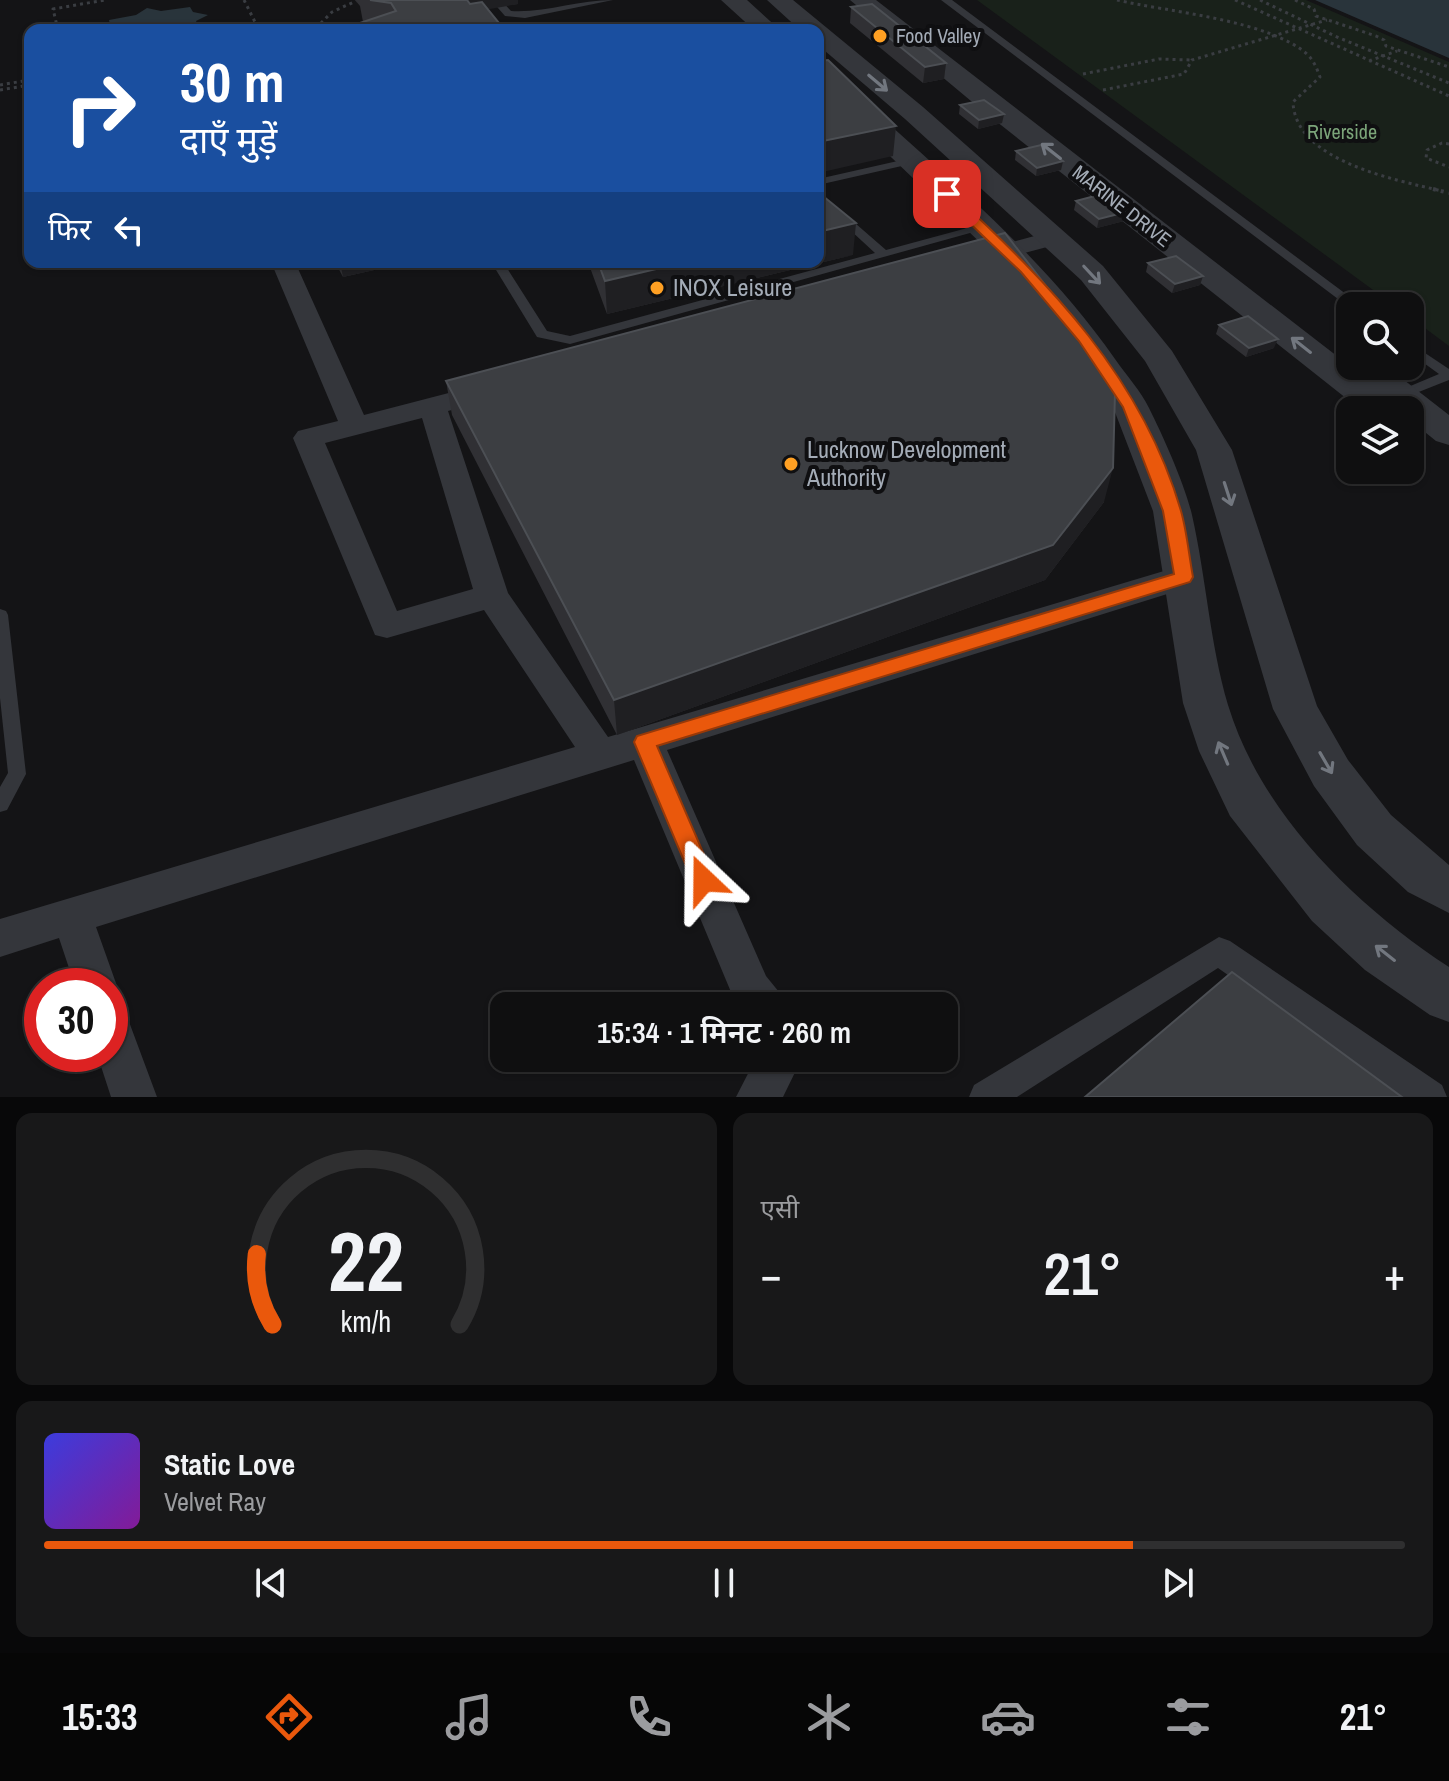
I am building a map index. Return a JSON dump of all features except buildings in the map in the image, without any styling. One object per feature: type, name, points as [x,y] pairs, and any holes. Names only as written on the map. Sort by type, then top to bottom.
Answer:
[{"type":"street","points":[[733,0],[761,24]]},
{"type":"street","points":[[779,0],[808,24]]},
{"type":"street","name":"MARINE DRIVE","points":[[862,0],[998,110],[1385,396]]},
{"type":"street","name":"MARINE DRIVE","points":[[899,0],[1336,344]]},
{"type":"street","points":[[824,38],[1092,273],[1160,358],[1214,450],[1295,709],[1331,773],[1374,830],[1426,877],[1449,891]]},
{"type":"street","points":[[824,83],[994,239],[1084,338],[1131,407],[1172,511],[1205,703],[1222,751],[1247,802],[1330,905],[1384,953],[1449,997]]},
{"type":"street","points":[[961,263],[994,239],[1053,238]]},
{"type":"street","points":[[286,268],[355,428]]},
{"type":"street","name":"MARINE DRIVE","points":[[1375,380],[1388,396]]},
{"type":"street","points":[[492,596],[387,626],[308,438],[509,386]]},
{"type":"street","points":[[433,407],[492,596],[600,755]]},
{"type":"street","name":"MARINE DRIVE","points":[[1436,428],[1449,460]]},
{"type":"street","points":[[0,938],[1184,577]]},
{"type":"street","points":[[645,742],[753,992]]},
{"type":"street","points":[[72,916],[90,968]]},
{"type":"street","points":[[986,1097],[1219,951],[1430,1097]]},
{"type":"street","points":[[126,1072],[134,1097]]},
{"type":"street","points":[[759,1097],[772,1072]]},
{"type":"lane","points":[[496,0],[508,14],[525,15],[608,0]]},
{"type":"lane","points":[[946,0],[1336,292]]},
{"type":"lane","points":[[824,179],[890,145]]},
{"type":"lane","points":[[829,203],[883,254]]},
{"type":"lane","points":[[501,268],[542,334],[570,340],[883,254],[994,239]]},
{"type":"lane","points":[[1405,396],[1449,375],[1424,357]]},
{"type":"lane","points":[[0,615],[17,774],[0,804]]},
{"type":"path","points":[[57,24],[53,9],[105,0]]},
{"type":"path","points":[[244,0],[256,24]]},
{"type":"path","points":[[1117,0],[1271,36],[1309,56],[1320,77],[1293,102],[1293,114],[1299,129],[1314,142],[1365,169],[1449,193]]},
{"type":"path","points":[[1235,0],[1449,95]]},
{"type":"path","points":[[1260,0],[1449,83]]},
{"type":"path","points":[[1295,0],[1327,20],[1359,28],[1384,40],[1386,46],[1449,67]]},
{"type":"path","points":[[321,24],[335,9],[356,1]]},
{"type":"path","points":[[1050,80],[1159,59],[1192,60],[1327,20]]},
{"type":"path","points":[[1369,61],[1398,51]]},
{"type":"path","points":[[1071,96],[1184,74],[1192,60]]},
{"type":"path","points":[[0,88],[24,84]]},
{"type":"path","points":[[1449,144],[1442,143],[1427,150],[1426,158],[1449,167]]},
{"type":"green space","name":"Riverside","points":[[977,0],[1306,0],[1449,62],[1449,346],[1424,327],[1424,292],[1376,292]]},
{"type":"shaded area","points":[[1315,0],[1449,0],[1449,58]]},
{"type":"shaded area","points":[[190,7],[193,12],[208,15],[196,21],[197,24],[110,24],[109,20],[136,15],[147,8],[161,11]]},
{"type":"place","name":"Food Valley","points":[[880,36]]},
{"type":"place","name":"INOX Leisure","points":[[657,288]]},
{"type":"place","name":"Lucknow Development Authority","points":[[791,464]]},
{"type":"route","points":[[704,880],[645,742],[1184,577],[1172,511],[1131,407],[1084,338],[1026,269],[947,194]]}]
